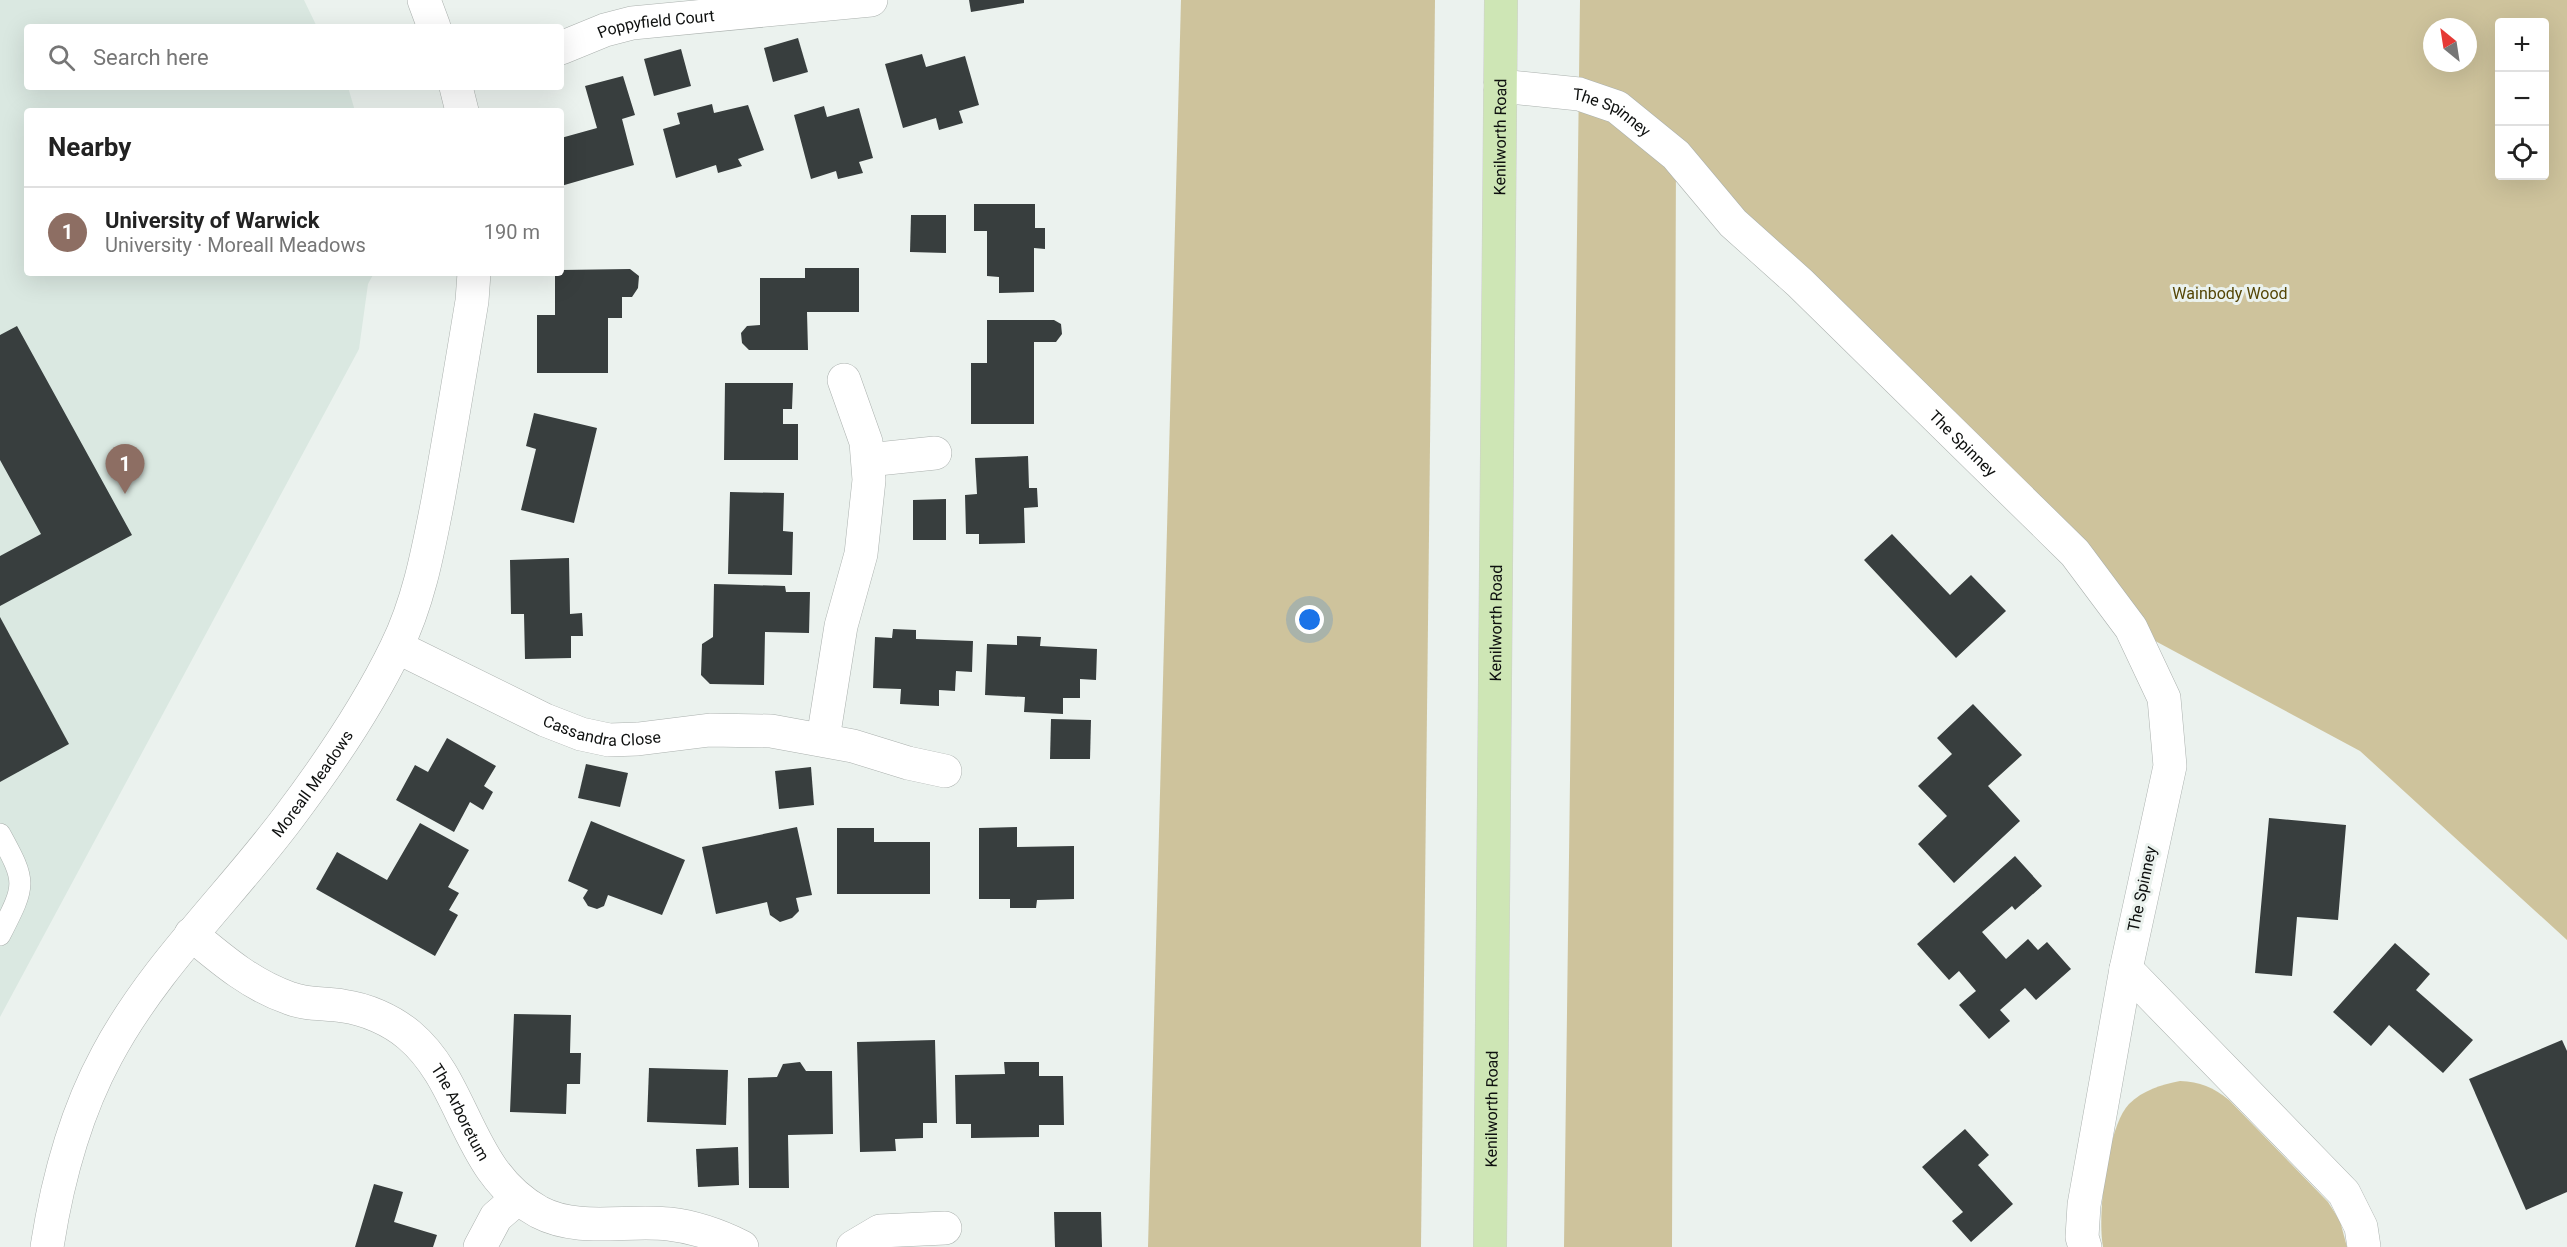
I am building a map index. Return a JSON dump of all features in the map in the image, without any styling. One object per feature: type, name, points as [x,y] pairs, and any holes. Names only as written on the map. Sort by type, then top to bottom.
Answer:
[{"type":"main road","name":"Kenilworth Road","points":[[1490,1247],[1501,0]]},
{"type":"street","points":[[424,0],[433,24]]},
{"type":"street","name":"Poppyfield Court","points":[[564,47],[605,30],[642,21],[826,2],[871,0]]},
{"type":"street","name":"The Spinney","points":[[1500,86],[1579,94],[1617,107],[1676,155],[1733,223],[1818,300],[2075,553],[2131,628],[2164,698],[2170,766],[2126,969],[2084,1205],[2082,1237],[2085,1247]]},
{"type":"street","points":[[457,90],[461,108]]},
{"type":"street","name":"Moreall Meadows","points":[[47,1247],[54,1205],[85,1102],[107,1055],[129,1018],[191,934],[287,819],[353,725],[397,647],[424,574],[470,312],[474,276]]},
{"type":"street","points":[[823,739],[841,626],[861,554],[869,480],[868,460],[860,420],[844,380]]},
{"type":"street","points":[[868,460],[936,453]]},
{"type":"street","name":"Cassandra Close","points":[[397,647],[546,720],[581,734],[609,740],[638,739],[710,730],[771,730],[823,739],[945,771]]},
{"type":"street","name":"The Arboretum","points":[[191,934],[237,972],[261,987],[291,999],[344,1006],[370,1013],[392,1023],[410,1035],[434,1062],[480,1154],[518,1198],[541,1213],[572,1222],[667,1224],[703,1229],[742,1247]]},
{"type":"street","points":[[2126,969],[2344,1193],[2361,1227],[2364,1247]]},
{"type":"street","points":[[480,1247],[496,1217],[518,1198]]},
{"type":"street","points":[[853,1247],[880,1231],[945,1228]]},
{"type":"lane","points":[[0,834],[19,869],[22,883],[13,909],[0,935]]},
{"type":"shaded area","points":[[0,0],[304,0],[316,24],[24,24],[24,90],[349,90],[354,108],[24,108],[24,276],[372,276],[368,284],[359,349],[0,1017]]},
{"type":"green space","points":[[1181,0],[1435,0],[1421,1247],[1148,1247]]},
{"type":"green space","name":"Wainbody Wood","points":[[1580,0],[2567,0],[2567,940],[2360,751],[2131,628],[1676,156],[1672,1247],[1564,1247]]},
{"type":"green space","points":[[2180,1081],[2206,1086],[2229,1100],[2328,1202],[2340,1221],[2347,1247],[2103,1247],[2101,1215],[2106,1172],[2121,1115],[2140,1095],[2159,1086]]},
{"type":"building","points":[[969,0],[1024,0],[1024,3],[971,12]]},
{"type":"building","points":[[798,38],[808,72],[773,82],[764,48]]},
{"type":"building","points":[[681,49],[691,86],[654,96],[644,59]]},
{"type":"building","points":[[922,54],[926,67],[965,56],[979,105],[959,111],[963,123],[939,130],[936,118],[903,128],[885,64]]},
{"type":"building","points":[[623,76],[635,115],[622,119],[634,165],[564,185],[564,137],[597,128],[585,86]]},
{"type":"building","points":[[712,104],[714,113],[748,105],[764,150],[738,159],[742,166],[718,173],[716,165],[676,178],[663,129],[680,124],[677,113]]},
{"type":"building","points":[[824,106],[827,117],[859,108],[873,158],[859,162],[863,173],[838,179],[836,171],[811,179],[794,115]]},
{"type":"building","points":[[974,204],[1035,204],[1035,228],[1045,228],[1045,249],[1034,248],[1034,292],[999,293],[999,277],[987,276],[987,231],[974,231]]},
{"type":"building","points":[[911,215],[946,215],[946,253],[910,252]]},
{"type":"building","points":[[805,268],[859,268],[859,312],[807,312],[808,350],[749,350],[742,343],[741,333],[747,326],[760,325],[760,278],[805,278]]},
{"type":"building","points":[[630,269],[639,276],[638,288],[632,297],[622,297],[622,318],[608,318],[608,373],[537,373],[537,315],[555,315],[555,276],[564,276],[564,270]]},
{"type":"building","points":[[987,320],[1054,320],[1061,324],[1062,334],[1056,342],[1034,342],[1034,424],[971,424],[971,363],[987,363]]},
{"type":"building","points":[[17,326],[132,535],[0,606],[0,556],[41,534],[0,460],[0,335]]},
{"type":"building","points":[[725,383],[793,383],[792,409],[783,409],[783,424],[798,424],[798,460],[724,460]]},
{"type":"building","points":[[534,413],[597,428],[574,523],[521,510],[536,449],[526,446]]},
{"type":"building","points":[[1028,456],[1029,488],[1037,488],[1038,507],[1024,508],[1025,543],[979,544],[979,534],[966,534],[965,495],[977,494],[975,458]]},
{"type":"building","points":[[730,492],[784,493],[783,531],[793,532],[792,575],[728,574]]},
{"type":"building","points":[[946,499],[946,540],[913,540],[913,500]]},
{"type":"building","points":[[1892,534],[1950,595],[1971,575],[2006,611],[1956,658],[1864,560]]},
{"type":"building","points":[[569,558],[570,614],[582,613],[583,636],[571,636],[571,658],[525,659],[524,614],[511,614],[510,560]]},
{"type":"building","points":[[714,584],[785,586],[786,592],[810,592],[809,633],[765,632],[764,685],[710,684],[701,675],[702,644],[713,637]]},
{"type":"building","points":[[0,617],[69,744],[0,782]]},
{"type":"building","points":[[893,629],[916,630],[916,639],[973,641],[972,672],[956,671],[955,691],[939,690],[939,706],[900,704],[901,689],[873,688],[875,637],[892,638]]},
{"type":"building","points":[[1017,636],[1041,637],[1040,646],[1097,649],[1096,680],[1080,679],[1080,698],[1063,698],[1063,714],[1024,712],[1025,697],[985,695],[987,644],[1017,645]]},
{"type":"building","points":[[1973,704],[2022,755],[1988,786],[2020,821],[1954,883],[1918,844],[1947,816],[1918,786],[1952,754],[1937,738]]},
{"type":"building","points":[[1051,719],[1091,720],[1090,759],[1050,759]]},
{"type":"building","points":[[447,738],[496,766],[484,786],[493,792],[483,810],[470,802],[454,832],[396,800],[415,765],[428,772]]},
{"type":"building","points":[[586,764],[628,773],[620,807],[578,798]]},
{"type":"building","points":[[811,767],[814,805],[779,809],[775,771]]},
{"type":"building","points":[[2269,818],[2346,825],[2338,920],[2297,917],[2292,976],[2255,973]]},
{"type":"building","points":[[591,821],[685,860],[662,915],[608,895],[604,906],[597,909],[588,906],[583,898],[588,890],[568,881]]},
{"type":"building","points":[[420,823],[469,850],[448,887],[459,893],[449,910],[458,915],[435,956],[316,889],[337,852],[387,880]]},
{"type":"building","points":[[797,827],[812,895],[796,898],[799,911],[792,918],[780,922],[770,915],[767,902],[716,914],[702,847]]},
{"type":"building","points":[[1017,827],[1017,847],[1074,846],[1074,899],[1037,900],[1036,908],[1010,908],[1010,899],[979,899],[979,828]]},
{"type":"building","points":[[837,828],[874,828],[874,842],[930,842],[930,894],[837,894]]},
{"type":"building","points":[[2015,856],[2042,886],[2015,910],[2012,906],[1982,932],[2006,959],[2028,939],[2038,950],[2047,942],[2071,969],[2036,1000],[2025,988],[2000,1010],[2010,1021],[1989,1039],[1959,1005],[1976,991],[1959,971],[1949,980],[1917,944]]},
{"type":"building","points":[[2395,943],[2430,974],[2416,990],[2473,1040],[2443,1073],[2389,1025],[2371,1046],[2333,1012]]},
{"type":"building","points":[[514,1014],[571,1015],[570,1053],[581,1053],[580,1084],[567,1084],[566,1114],[510,1112]]},
{"type":"building","points":[[935,1040],[937,1123],[923,1123],[923,1138],[895,1139],[896,1151],[860,1152],[857,1042]]},
{"type":"building","points":[[2562,1040],[2567,1051],[2567,1192],[2526,1210],[2469,1079]]},
{"type":"building","points":[[800,1062],[806,1071],[832,1071],[833,1134],[788,1135],[789,1188],[749,1188],[748,1078],[777,1077],[783,1064]]},
{"type":"building","points":[[1004,1062],[1039,1062],[1039,1076],[1063,1076],[1064,1125],[1039,1125],[1039,1137],[971,1138],[971,1124],[956,1124],[955,1075],[1005,1074]]},
{"type":"building","points":[[649,1068],[728,1070],[726,1125],[647,1122]]},
{"type":"building","points":[[1965,1129],[1989,1155],[1978,1165],[2013,1204],[1971,1242],[1952,1221],[1963,1212],[1922,1167]]},
{"type":"building","points":[[738,1147],[739,1185],[698,1187],[696,1149]]},
{"type":"building","points":[[374,1184],[403,1192],[394,1222],[437,1235],[433,1247],[355,1247]]},
{"type":"building","points":[[1054,1212],[1101,1212],[1102,1247],[1055,1247]]},
{"type":"place","name":"University of Warwick","points":[[125,494]]}]
